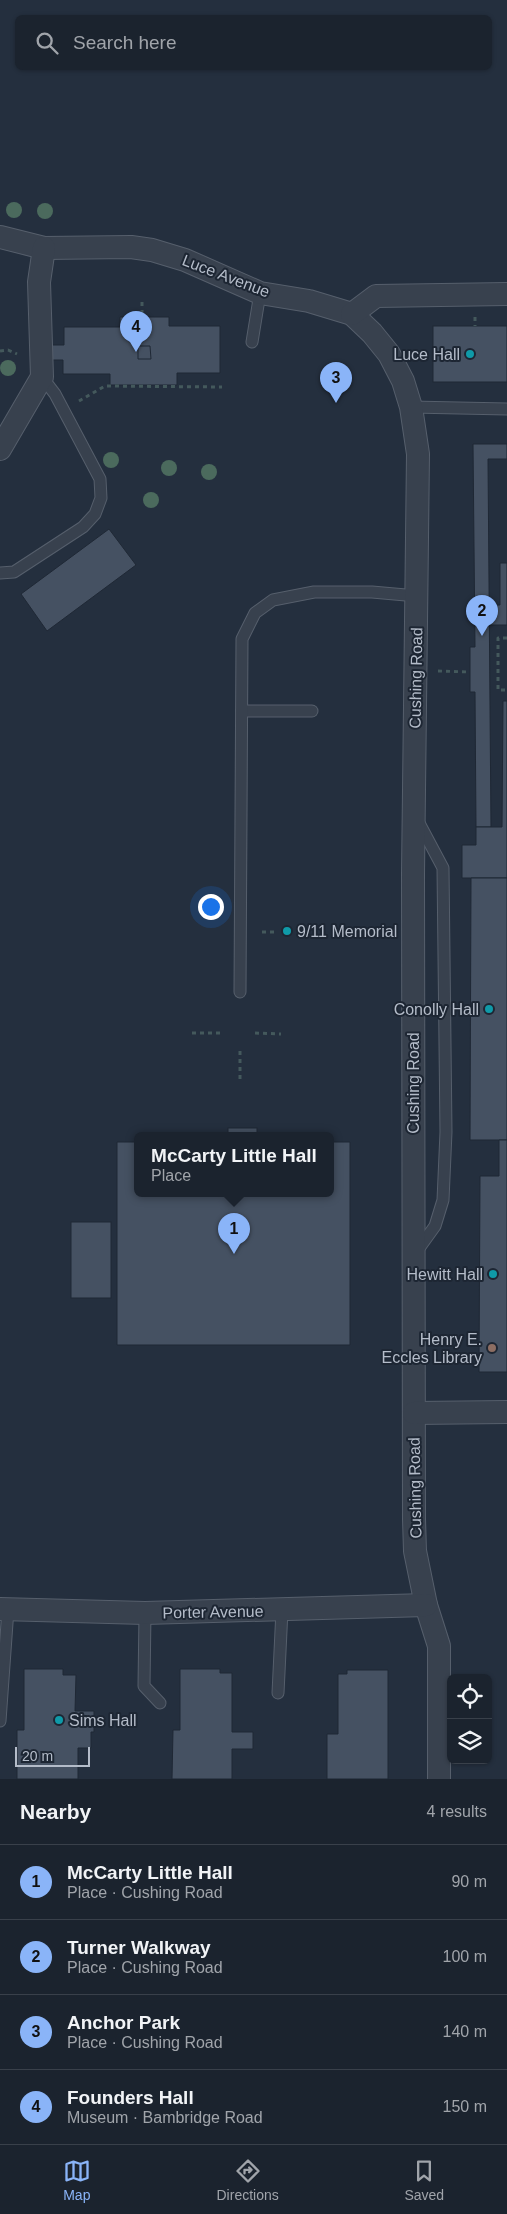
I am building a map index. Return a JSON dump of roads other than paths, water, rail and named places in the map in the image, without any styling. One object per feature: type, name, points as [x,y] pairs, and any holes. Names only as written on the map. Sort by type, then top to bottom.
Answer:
[{"type":"street","name":"Luce Avenue","points":[[0,237],[44,248],[131,247],[150,249],[185,260],[260,293],[309,301],[352,314]]},
{"type":"street","points":[[0,449],[42,377],[39,282],[44,248]]},
{"type":"street","points":[[352,314],[376,296],[507,294]]},
{"type":"street","name":"Cushing Road","points":[[352,314],[372,333],[389,354],[403,381],[418,454],[413,812],[415,1551],[426,1604],[439,1646],[439,1779]]},
{"type":"street","points":[[414,1412],[507,1412]]},
{"type":"street","name":"Porter Avenue","points":[[4,1609],[146,1613],[426,1604]]},
{"type":"lane","points":[[252,342],[260,293]]},
{"type":"lane","points":[[0,573],[14,572],[83,527],[95,514],[101,498],[100,479],[55,394],[42,377]]},
{"type":"lane","points":[[410,408],[507,409]]},
{"type":"lane","points":[[240,992],[242,639],[256,613],[273,600],[314,592],[372,592],[416,596]]},
{"type":"lane","points":[[242,711],[312,711]]},
{"type":"lane","points":[[413,812],[443,868],[446,1132],[443,1200],[435,1226],[414,1254]]},
{"type":"lane","points":[[0,1721],[4,1609]]},
{"type":"lane","points":[[278,1693],[282,1610]]},
{"type":"lane","points":[[146,1613],[144,1686],[160,1703]]},
{"type":"place","name":"Founders Hall","points":[[136,352]]},
{"type":"place","name":"Luce Hall","points":[[470,354]]},
{"type":"place","name":"Anchor Park","points":[[336,403]]},
{"type":"place","name":"Turner Walkway","points":[[482,636]]},
{"type":"place","name":"9/11 Memorial","points":[[287,931]]},
{"type":"place","name":"Conolly Hall","points":[[489,1009]]},
{"type":"place","name":"McCarty Little Hall","points":[[234,1254]]},
{"type":"place","name":"Hewitt Hall","points":[[493,1274]]},
{"type":"place","name":"Henry E. Eccles Library","points":[[492,1348]]},
{"type":"place","name":"Sims Hall","points":[[59,1720]]}]
